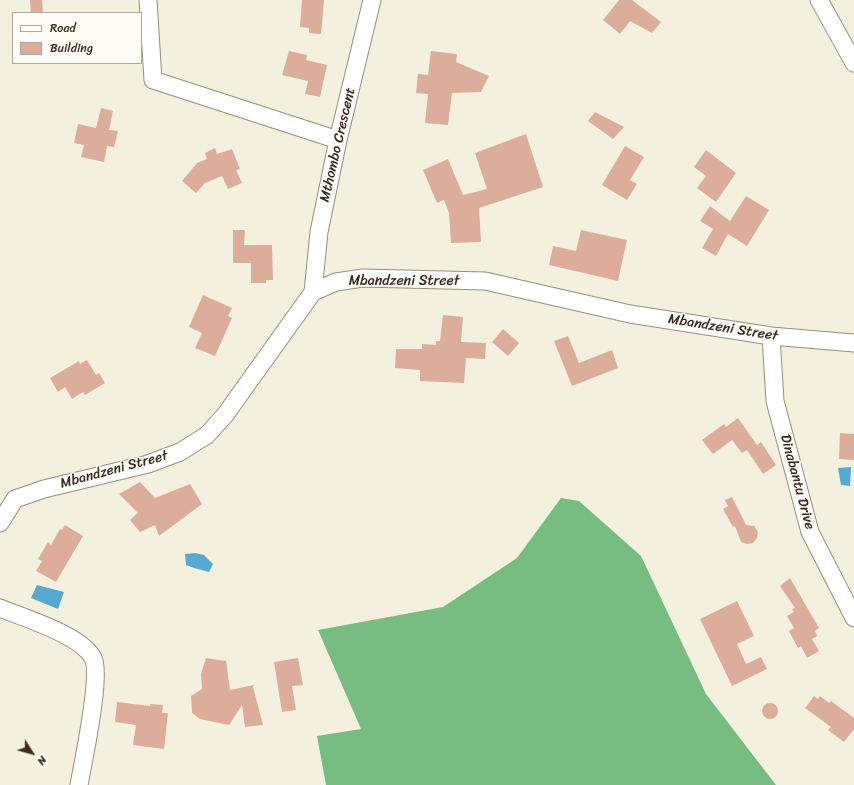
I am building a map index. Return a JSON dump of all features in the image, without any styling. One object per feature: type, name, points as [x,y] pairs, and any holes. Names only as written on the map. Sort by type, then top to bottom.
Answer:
[{"type":"street","points":[[148,0],[153,80],[338,140]]},
{"type":"street","name":"Mthombo Crescent","points":[[313,292],[319,232],[338,140],[372,0]]},
{"type":"street","points":[[819,0],[854,63]]},
{"type":"street","name":"Mbandzeni Street","points":[[0,523],[15,499],[44,489],[148,464],[180,452],[207,435],[225,415],[313,292],[336,282],[363,278],[485,281],[630,314],[771,336],[854,343]]},
{"type":"street","name":"Dinabantu Drive","points":[[771,336],[775,401],[810,532],[854,618]]},
{"type":"street","points":[[0,608],[62,633],[82,647],[93,659],[96,685],[79,785]]},
{"type":"green space","points":[[561,498],[579,501],[641,556],[706,694],[776,785],[326,785],[317,736],[361,729],[318,630],[443,607],[517,558]]},
{"type":"water","points":[[851,467],[850,486],[841,485],[838,468]]},
{"type":"water","points":[[195,553],[204,555],[213,564],[209,572],[186,565],[185,554]]},
{"type":"water","points":[[37,585],[64,592],[58,609],[31,598]]},
{"type":"building","points":[[30,0],[42,0],[43,12],[31,12]]},
{"type":"building","points":[[302,0],[324,0],[321,34],[309,33],[309,28],[300,27]]},
{"type":"building","points":[[619,0],[632,0],[661,22],[652,33],[630,21],[620,34],[603,20]]},
{"type":"building","points":[[289,51],[307,55],[306,60],[327,65],[320,97],[305,94],[308,81],[282,75]]},
{"type":"building","points":[[431,51],[457,54],[456,62],[489,76],[481,92],[452,93],[448,125],[425,123],[428,94],[416,93],[418,74],[428,75]]},
{"type":"building","points":[[101,108],[113,111],[109,130],[118,131],[114,147],[107,146],[104,162],[81,157],[84,145],[74,143],[78,124],[96,128]]},
{"type":"building","points":[[595,112],[624,127],[613,139],[588,121]]},
{"type":"building","points":[[526,134],[543,187],[479,208],[481,242],[451,243],[449,213],[444,200],[437,203],[423,170],[448,159],[463,195],[487,189],[475,153]]},
{"type":"building","points":[[625,146],[644,157],[630,180],[637,184],[627,200],[602,185]]},
{"type":"building","points":[[215,148],[217,154],[232,149],[240,169],[236,170],[242,183],[228,189],[222,176],[205,183],[196,193],[182,181],[197,163],[207,159],[205,153]]},
{"type":"building","points":[[706,150],[736,173],[716,202],[697,188],[706,176],[694,167]]},
{"type":"building","points":[[746,196],[769,210],[747,246],[728,234],[716,256],[702,248],[713,229],[700,221],[710,206],[730,221]]},
{"type":"building","points":[[233,230],[245,230],[244,245],[272,245],[273,280],[266,280],[266,283],[251,283],[251,263],[233,263]]},
{"type":"building","points":[[581,230],[627,240],[618,281],[549,265],[553,246],[576,251]]},
{"type":"building","points":[[203,295],[232,308],[228,316],[232,318],[215,356],[195,348],[202,333],[189,327]]},
{"type":"building","points":[[443,315],[463,317],[461,342],[486,343],[485,359],[466,358],[464,383],[420,381],[420,370],[395,368],[396,349],[422,349],[422,344],[436,345],[436,341],[440,341]]},
{"type":"building","points":[[503,329],[519,343],[508,356],[492,342]]},
{"type":"building","points":[[568,336],[579,363],[612,350],[618,368],[572,386],[554,341]]},
{"type":"building","points":[[87,360],[96,375],[99,373],[105,383],[85,395],[83,392],[72,399],[65,387],[58,392],[50,378],[79,361],[80,364]]},
{"type":"building","points":[[738,418],[757,445],[761,442],[776,465],[763,474],[747,450],[742,453],[732,440],[713,454],[702,440],[724,424],[726,427]]},
{"type":"building","points":[[840,433],[854,434],[854,460],[839,459]]},
{"type":"building","points":[[140,482],[155,498],[190,484],[202,504],[159,536],[155,525],[140,532],[130,520],[138,513],[119,494]]},
{"type":"building","points":[[732,497],[746,525],[754,526],[758,532],[757,538],[753,543],[747,544],[741,542],[735,526],[733,527],[723,509],[728,506],[725,500]]},
{"type":"building","points":[[65,525],[83,536],[56,582],[36,571],[42,561],[38,559],[48,542],[51,545],[60,529],[62,530]]},
{"type":"building","points":[[790,578],[819,628],[815,631],[817,636],[812,639],[819,651],[807,658],[801,646],[798,648],[789,631],[794,628],[787,616],[794,612],[792,609],[795,608],[780,586]]},
{"type":"building","points":[[737,601],[754,636],[737,644],[746,664],[761,657],[767,669],[732,686],[700,619]]},
{"type":"building","points":[[206,658],[226,661],[230,690],[254,685],[253,687],[263,725],[245,727],[242,705],[229,725],[200,719],[192,713],[191,696],[202,689],[201,674]]},
{"type":"building","points":[[298,658],[303,685],[292,686],[296,710],[282,712],[274,662]]},
{"type":"building","points":[[814,696],[818,699],[820,696],[829,703],[831,701],[854,718],[854,729],[844,742],[828,730],[831,727],[805,708]]},
{"type":"building","points":[[117,702],[150,706],[150,704],[163,705],[162,713],[168,713],[164,749],[133,745],[136,725],[115,722]]},
{"type":"building","points":[[770,703],[777,708],[778,711],[773,718],[770,719],[763,714],[762,711],[767,704]]}]
